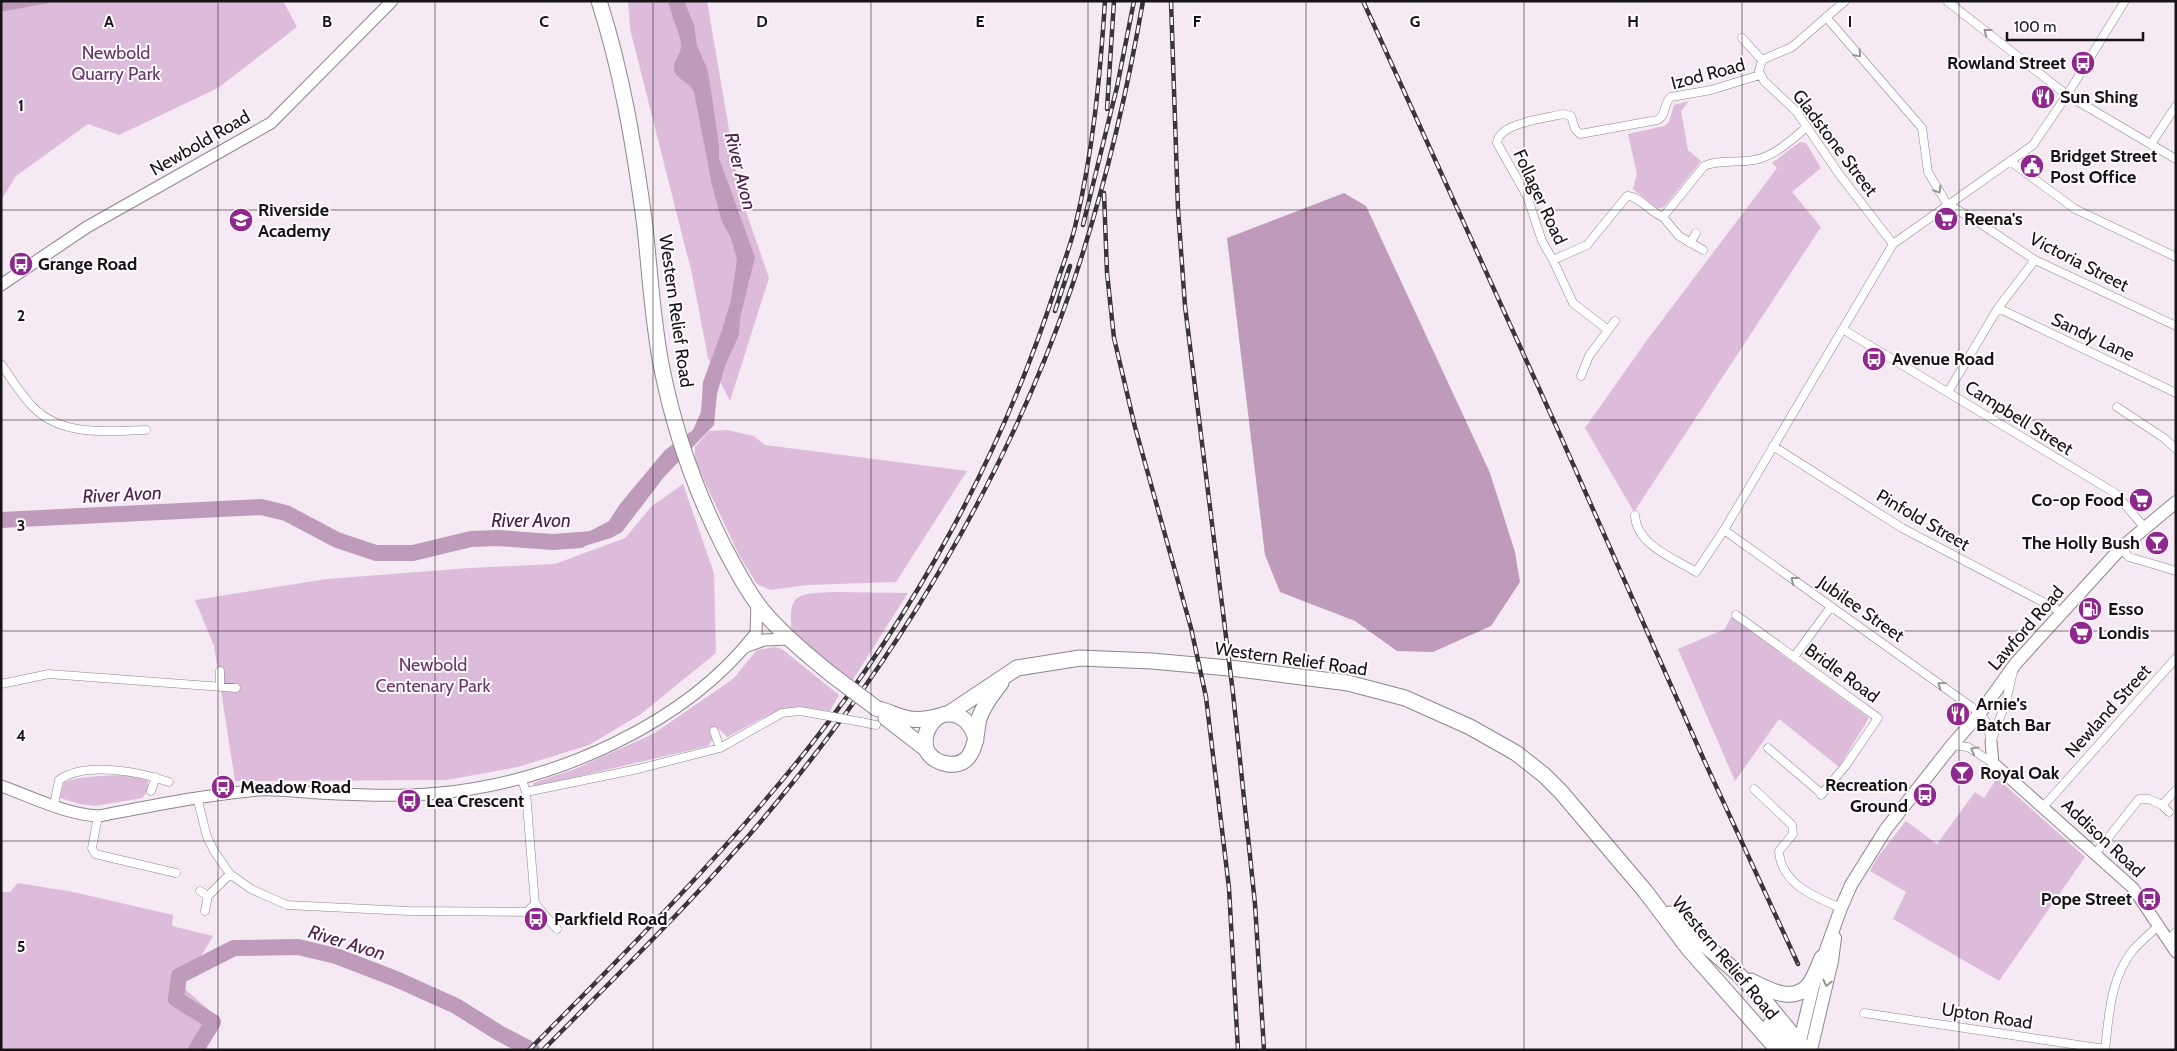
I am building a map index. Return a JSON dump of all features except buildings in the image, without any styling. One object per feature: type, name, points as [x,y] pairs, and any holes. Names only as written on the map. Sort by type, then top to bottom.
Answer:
[{"type":"highway","name":"Western Relief Road","points":[[599,1],[608,28],[628,114],[644,220],[662,369],[699,489],[716,532],[749,591],[767,616],[789,640],[880,715],[926,749]]},
{"type":"highway","name":"Western Relief Road","points":[[880,715],[908,720],[922,720],[944,715],[1010,672],[1033,665],[1080,658],[1152,660],[1348,683],[1405,698],[1470,727],[1516,753],[1561,792],[1644,891],[1688,948],[1778,1050]]},
{"type":"highway","points":[[976,740],[970,723],[964,717],[944,715],[933,721],[926,732],[926,749],[937,761],[945,764],[953,764],[968,757],[976,740],[984,708],[1010,672]]},
{"type":"highway","name":"Western Relief Road","points":[[1644,891],[1738,974],[1801,1048]]},
{"type":"highway","points":[[1681,924],[1801,1048]]},
{"type":"highway","points":[[1738,974],[1779,994],[1792,994],[1806,987],[1822,958]]},
{"type":"main road","name":"Lawford Road","points":[[1801,1048],[1822,958],[1851,885],[1873,848],[1952,745],[1980,713],[2016,663],[2121,548],[2176,502]]},
{"type":"main road","name":"Lawford Road","points":[[1801,1048],[1832,961],[1840,913]]},
{"type":"street","name":"Newbold Road","points":[[1,285],[87,227],[270,123],[392,1]]},
{"type":"street","points":[[1760,75],[1759,67],[1762,60],[1792,47],[1845,1]]},
{"type":"street","points":[[1948,1],[2067,95],[2176,159]]},
{"type":"street","points":[[1635,515],[1636,524],[1646,541],[1696,572],[1724,530],[1844,330],[1893,244],[2032,145],[2067,95],[2125,1]]},
{"type":"street","points":[[1826,17],[1922,128],[1928,172],[1947,204]]},
{"type":"street","points":[[1742,38],[1762,60]]},
{"type":"street","name":"Izod Road","points":[[1571,116],[1575,129],[1580,134],[1657,120],[1663,116],[1668,100],[1671,97],[1711,90],[1760,75]]},
{"type":"street","name":"Gladstone Street","points":[[1760,75],[1796,111],[1839,174],[1893,244]]},
{"type":"street","points":[[2151,144],[2176,106]]},
{"type":"street","name":"Follager Road","points":[[1571,116],[1563,114],[1511,126],[1500,133],[1497,140],[1527,196],[1542,240],[1573,303],[1608,330]]},
{"type":"street","points":[[1663,217],[1704,166],[1714,163],[1754,160],[1772,155],[1806,128]]},
{"type":"street","points":[[2010,161],[2075,209],[2176,257]]},
{"type":"street","name":"Follager Road","points":[[1553,260],[1587,245],[1627,196],[1635,197],[1653,213],[1663,217],[1678,236],[1703,250]]},
{"type":"street","name":"Victoria Street","points":[[1947,204],[1975,220],[2035,260],[2176,326]]},
{"type":"street","points":[[1690,243],[1696,233]]},
{"type":"street","points":[[1948,392],[1998,308],[2035,260]]},
{"type":"street","name":"Sandy Lane","points":[[1998,308],[2176,393]]},
{"type":"street","points":[[1581,376],[1589,356],[1615,320]]},
{"type":"street","name":"Campbell Street","points":[[1844,330],[2115,493],[2144,527]]},
{"type":"street","points":[[1,364],[33,408],[59,425],[92,431],[146,430]]},
{"type":"street","points":[[2117,407],[2164,438],[2176,449]]},
{"type":"street","name":"Pinfold Street","points":[[1774,446],[1902,528],[2062,612]]},
{"type":"street","name":"Jubilee Street","points":[[1724,530],[1765,558],[1830,608],[1980,713]]},
{"type":"street","points":[[2121,548],[2129,558],[2176,571]]},
{"type":"street","points":[[1,786],[86,815],[98,816],[196,797],[260,790],[341,794],[440,793],[521,777],[565,764],[639,730],[686,700],[725,668],[756,632],[756,601]]},
{"type":"street","points":[[1794,657],[1830,608]]},
{"type":"street","name":"Bridle Road","points":[[1736,615],[1878,718],[1846,765],[1822,795],[1768,748]]},
{"type":"street","points":[[745,647],[764,640],[789,640]]},
{"type":"street","name":"Newland Street","points":[[2043,807],[2176,658]]},
{"type":"street","points":[[1991,742],[2006,701],[2016,663]]},
{"type":"street","points":[[220,672],[220,686]]},
{"type":"street","points":[[1,684],[49,674],[236,688]]},
{"type":"street","points":[[526,792],[720,748],[782,714],[800,711],[861,722],[880,715]]},
{"type":"street","points":[[1980,713],[1987,722],[1993,763]]},
{"type":"street","points":[[714,731],[720,748]]},
{"type":"street","name":"Addison Road","points":[[1952,745],[1968,746],[1993,763],[2096,853],[2133,888],[2158,926],[2172,936],[2176,952]]},
{"type":"street","points":[[54,805],[59,780],[65,776],[81,772],[119,769],[170,782]]},
{"type":"street","points":[[151,790],[156,777]]},
{"type":"street","points":[[521,777],[526,792],[535,904],[557,929]]},
{"type":"street","points":[[1754,789],[1792,825],[1793,834],[1779,851],[1780,860],[1792,882],[1840,913]]},
{"type":"street","points":[[2162,805],[2176,790]]},
{"type":"street","points":[[196,797],[207,837],[230,874],[250,890],[287,905],[408,911],[527,912],[535,904]]},
{"type":"street","points":[[2096,853],[2139,799],[2149,799],[2162,805],[2170,812]]},
{"type":"street","points":[[98,816],[92,848],[94,854],[176,873]]},
{"type":"street","points":[[205,911],[208,896],[230,874]]},
{"type":"street","points":[[200,891],[208,896]]},
{"type":"street","points":[[2105,1049],[2112,991],[2121,969],[2133,950],[2158,926]]},
{"type":"street","name":"Upton Road","points":[[1864,1013],[2105,1049]]},
{"type":"green space","name":"Newbold Quarry Park","points":[[1,1],[283,1],[297,27],[218,88],[119,135],[88,124],[16,176],[1,200]]},
{"type":"green space","points":[[628,1],[707,1],[740,194],[769,278],[730,401],[708,358],[692,274],[630,29]]},
{"type":"green space","points":[[1689,101],[1681,111],[1688,150],[1701,161],[1664,207],[1657,209],[1633,189],[1637,174],[1628,134],[1664,126],[1669,122],[1674,105]]},
{"type":"green space","points":[[1800,142],[1806,143],[1821,168],[1792,192],[1821,227],[1634,512],[1585,428],[1647,340],[1777,168],[1772,163]]},
{"type":"green space","points":[[727,430],[754,436],[765,445],[967,471],[896,582],[807,585],[770,590],[757,584],[739,555],[695,461],[695,447],[709,431]]},
{"type":"green space","name":"Newbold Centenary Park","points":[[683,484],[714,573],[716,653],[641,714],[589,745],[518,767],[447,780],[235,781],[214,646],[195,600],[327,579],[469,568],[555,564],[625,538],[651,507]]},
{"type":"green space","points":[[812,593],[908,593],[852,681],[792,633],[792,609],[794,602],[798,598]]},
{"type":"green space","points":[[1731,617],[1869,718],[1839,767],[1779,719],[1735,781],[1678,649],[1725,629]]},
{"type":"green space","points":[[775,647],[782,649],[839,695],[830,711],[798,707],[772,713],[727,737],[719,729],[710,732],[712,740],[708,746],[533,787],[533,783],[575,769],[653,734],[733,679],[757,650]]},
{"type":"green space","points":[[129,775],[145,778],[148,781],[147,792],[142,798],[95,806],[79,804],[60,798],[64,782],[88,777]]},
{"type":"green space","points":[[1997,778],[2085,857],[1999,981],[1893,919],[1906,892],[1870,871],[1877,858],[1906,821],[1937,844],[1975,792],[1984,798]]},
{"type":"green space","points":[[18,883],[73,892],[173,915],[172,926],[213,936],[183,987],[211,1012],[200,1050],[1,1050],[1,892],[10,892]]},
{"type":"shaded area","points":[[1,1],[58,1],[1,12]]},
{"type":"shaded area","points":[[686,6],[694,25],[697,46],[707,68],[719,146],[719,158],[755,257],[740,318],[739,335],[725,366],[717,394],[714,425],[664,477],[622,532],[611,538],[578,548],[558,549],[560,534],[590,531],[609,521],[620,504],[665,450],[693,430],[701,412],[703,382],[731,300],[737,259],[730,236],[722,222],[712,185],[694,92],[676,75],[674,70],[681,42],[672,15]]},
{"type":"shaded area","points":[[1344,193],[1366,206],[1490,473],[1515,552],[1520,582],[1491,626],[1433,652],[1397,651],[1355,621],[1280,592],[1265,555],[1227,238]]},
{"type":"waterway","name":"River Avon","points":[[676,1],[686,30]]},
{"type":"waterway","name":"River Avon","points":[[1,520],[261,507],[286,513],[337,540],[376,553],[413,553],[471,539],[498,538],[553,542],[580,540]]},
{"type":"waterway","name":"River Avon","points":[[196,1050],[213,1022],[176,999],[179,976],[234,948],[298,947],[336,956],[396,979],[456,1006],[499,1033],[532,1050]]},
{"type":"railway","points":[[529,1050],[706,867],[806,751],[884,644],[952,529],[1010,410],[1035,348],[1073,234],[1087,171],[1091,143],[1105,1]]},
{"type":"railway","points":[[1107,109],[1114,1]]},
{"type":"railway","points":[[1083,225],[1117,87],[1134,1]]},
{"type":"railway","points":[[543,1050],[692,898],[750,835],[823,744],[867,684],[947,559],[1016,427],[1071,289],[1083,254],[1113,146],[1143,1]]},
{"type":"railway","points":[[1171,1],[1178,209],[1185,306],[1233,693],[1255,904],[1264,1050]]},
{"type":"railway","points":[[1363,1],[1557,428],[1704,760],[1798,964]]},
{"type":"railway","points":[[1104,193],[1107,273],[1114,338],[1135,427],[1191,628],[1206,697],[1229,888],[1238,1050]]},
{"type":"railway","points":[[1055,311],[1070,266]]},
{"type":"place","name":"Rowland Street","points":[[2083,63]]},
{"type":"place","name":"Sun Shing","points":[[2043,97]]},
{"type":"place","name":"Bridget Street Post Office","points":[[2032,166]]},
{"type":"place","name":"Reena's","points":[[1946,219]]},
{"type":"place","name":"Riverside Academy","points":[[241,220]]},
{"type":"place","name":"Grange Road","points":[[21,264]]},
{"type":"place","name":"Avenue Road","points":[[1874,359]]},
{"type":"place","name":"Co-op Food","points":[[2141,500]]},
{"type":"place","name":"The Holly Bush","points":[[2157,543]]},
{"type":"place","name":"Esso","points":[[2090,609]]},
{"type":"place","name":"Londis","points":[[2081,633]]},
{"type":"place","name":"Arnie's Batch Bar","points":[[1958,714]]},
{"type":"place","name":"Royal Oak","points":[[1962,773]]},
{"type":"place","name":"Meadow Road","points":[[223,787]]},
{"type":"place","name":"Recreation Ground","points":[[1925,795]]},
{"type":"place","name":"Lea Crescent","points":[[409,801]]},
{"type":"place","name":"Pope Street","points":[[2149,899]]},
{"type":"place","name":"Parkfield Road","points":[[536,919]]}]
